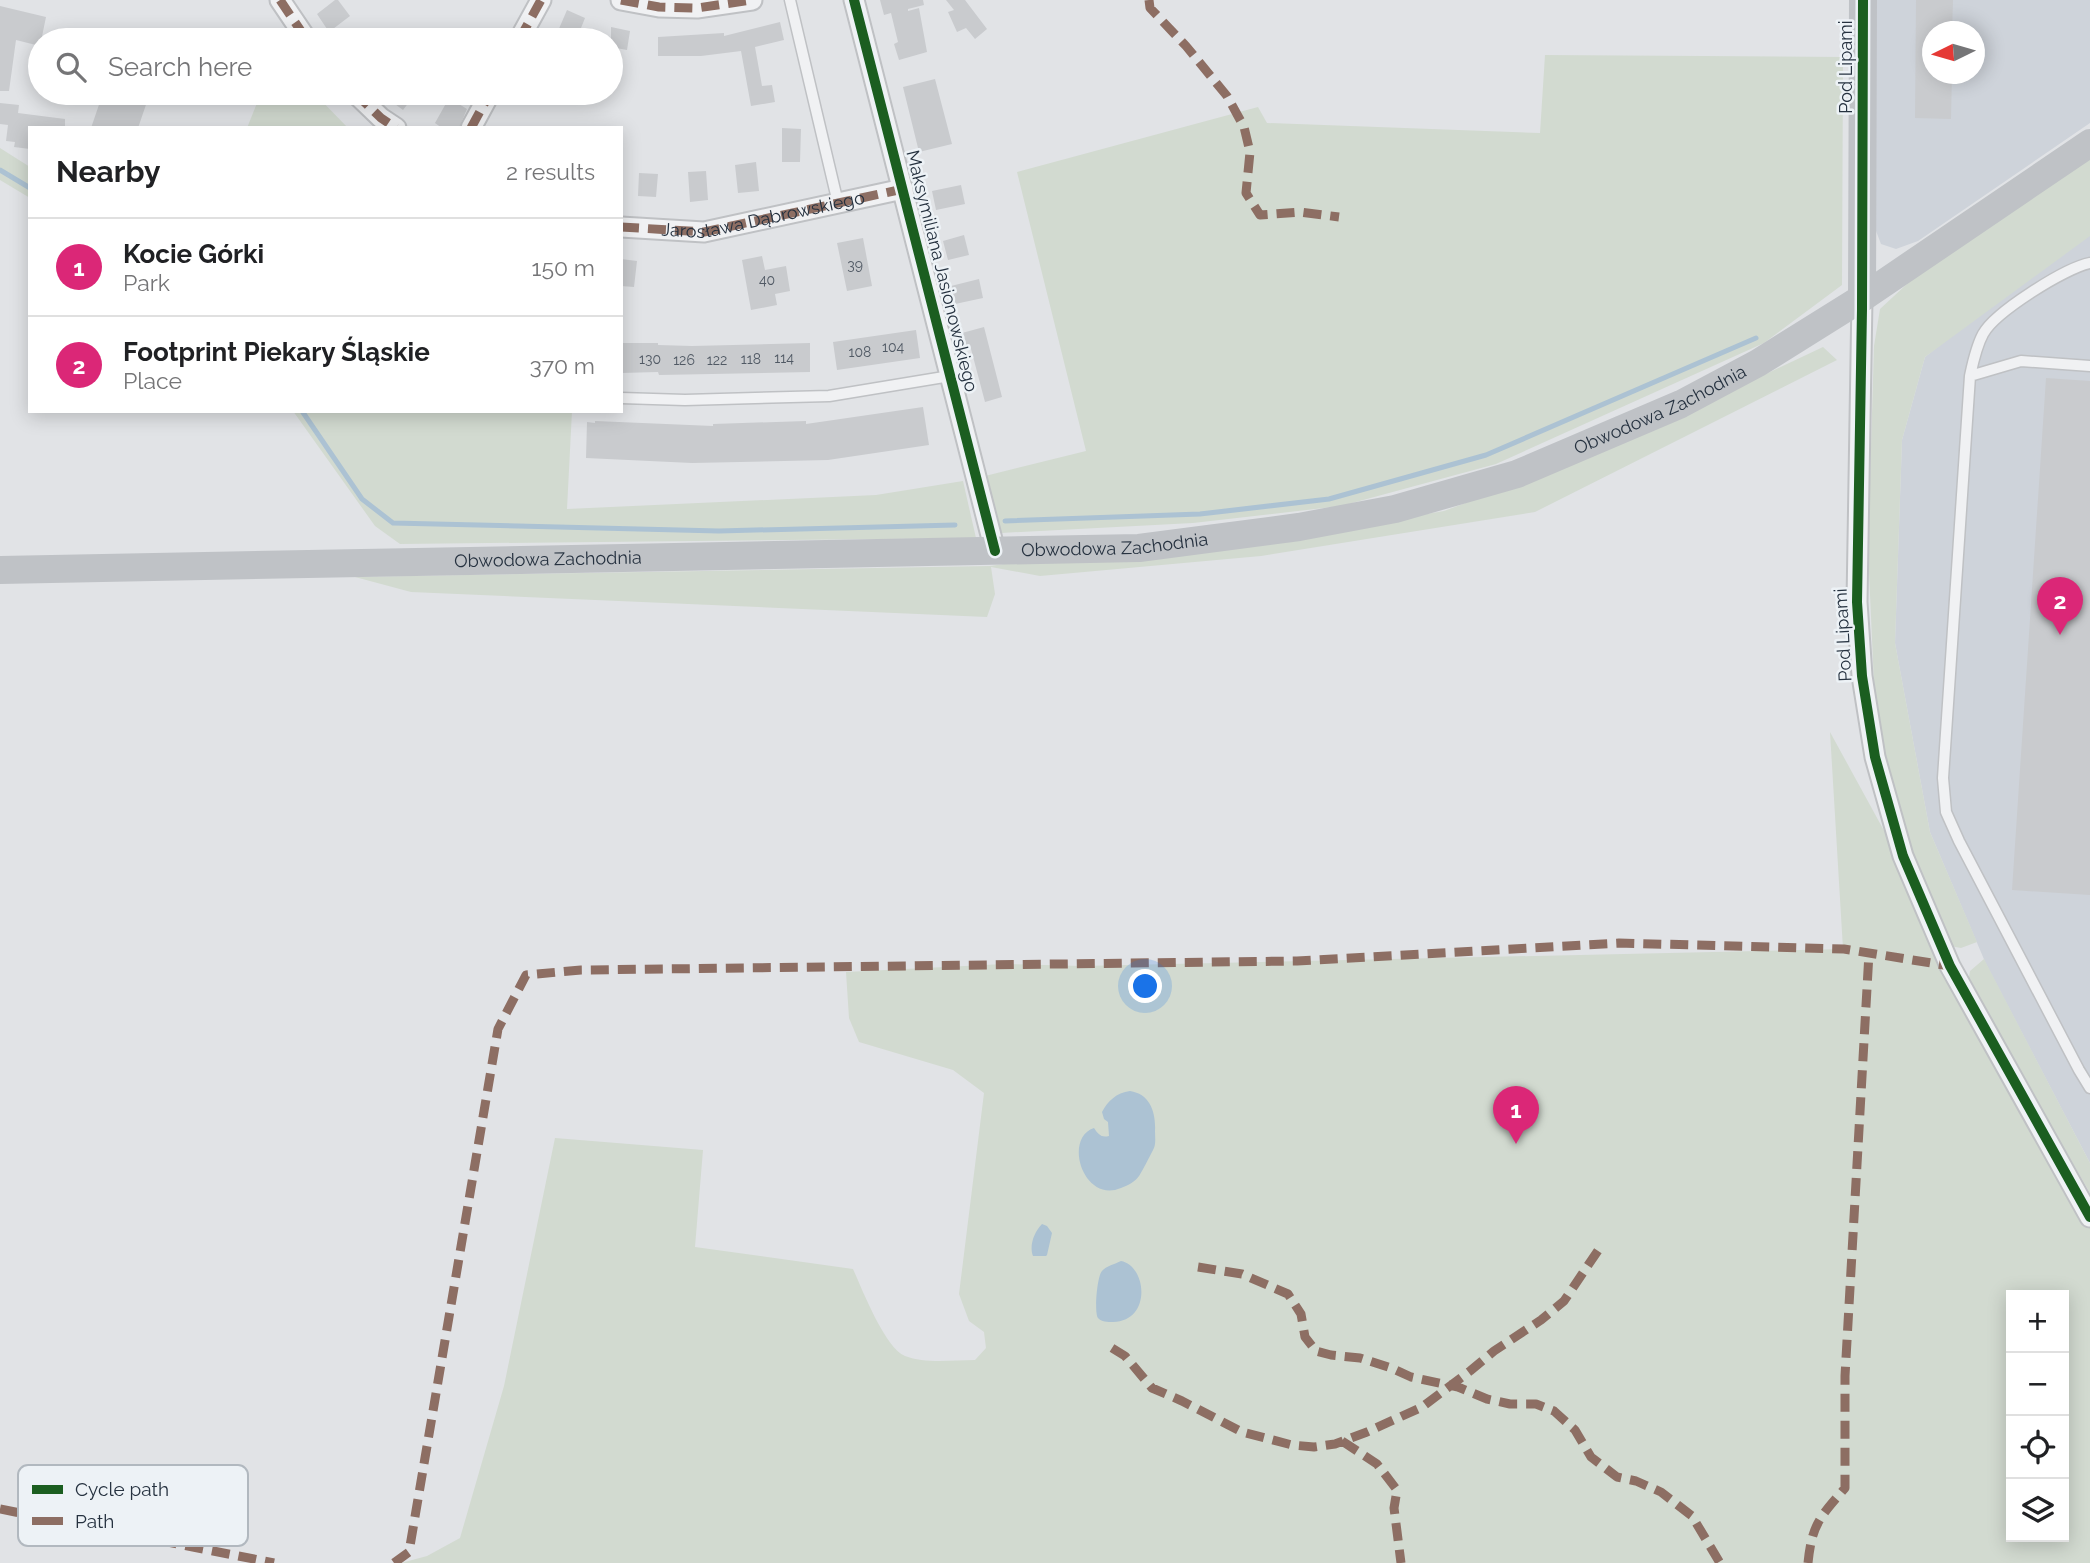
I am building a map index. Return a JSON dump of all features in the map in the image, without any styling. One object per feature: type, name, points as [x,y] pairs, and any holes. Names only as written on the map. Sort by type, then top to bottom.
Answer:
[{"type":"main road","name":"Pod Lipami","points":[[1861,298],[1863,0]]},
{"type":"main road","name":"Obwodowa Zachodnia","points":[[0,570],[1139,548],[1299,527],[1395,509],[1517,474],[1681,404],[1758,363],[1861,298],[2090,143]]},
{"type":"street","points":[[280,0],[299,28]]},
{"type":"street","points":[[526,28],[541,0]]},
{"type":"street","points":[[621,0],[659,8],[751,0]]},
{"type":"street","name":"Maksymiliana Jasionowskiego","points":[[855,0],[995,551]]},
{"type":"street","points":[[368,105],[393,126]]},
{"type":"street","points":[[472,126],[483,105]]},
{"type":"street","name":"Jarosława Dąbrowskiego","points":[[623,227],[704,232],[902,189]]},
{"type":"street","name":"Pod Lipami","points":[[1861,298],[1857,602],[1862,676],[1875,757],[1903,856],[1950,966],[2090,1217]]},
{"type":"lane","points":[[790,0],[838,203]]},
{"type":"lane","points":[[2090,263],[2062,273],[2002,315],[1984,332],[1976,350],[1970,376],[1943,778],[1946,812],[1973,870],[2090,1088]]},
{"type":"lane","points":[[1970,376],[2021,361],[2090,366]]},
{"type":"lane","points":[[623,398],[685,400],[829,396],[950,376]]},
{"type":"shaded area","points":[[1876,0],[2090,0],[2090,123],[1918,241],[1896,249],[1881,244],[1873,223]]},
{"type":"shaded area","points":[[1545,55],[1843,57],[1842,285],[1764,343],[1496,464],[1341,506],[1193,523],[1001,533],[985,476],[1086,451],[1017,172],[1258,107],[1267,123],[1540,133]]},
{"type":"shaded area","points":[[256,105],[326,105],[346,126],[248,126]]},
{"type":"shaded area","points":[[0,148],[28,166],[28,197],[0,180]]},
{"type":"shaded area","points":[[2090,158],[2090,236],[1925,357],[1902,440],[1895,643],[1930,832],[1977,942],[1961,948],[1950,946],[1915,861],[1889,774],[1875,706],[1868,550],[1874,346],[1880,309],[1922,270]]},
{"type":"shaded area","points":[[2090,230],[2090,1163],[1986,964],[1930,832],[1895,643],[1902,440],[1925,357],[2038,267]]},
{"type":"shaded area","points":[[1823,347],[1837,360],[1535,512],[1261,556],[1040,576],[991,567],[995,594],[987,617],[411,592],[355,577],[990,566],[1033,560],[1205,552],[1444,511],[1595,455]]},
{"type":"shaded area","points":[[294,413],[572,413],[567,509],[876,495],[963,481],[976,538],[400,544],[375,526]]},
{"type":"shaded area","points":[[1830,732],[1968,984],[1970,971],[1984,959],[2090,1163],[2090,1193],[1973,991],[2090,1208],[2090,1563],[401,1563],[427,1556],[460,1538],[504,1386],[555,1138],[703,1150],[695,1247],[853,1269],[882,1330],[897,1351],[905,1356],[930,1361],[975,1360],[986,1348],[984,1332],[969,1321],[959,1294],[984,1093],[953,1070],[859,1042],[849,1018],[846,972],[1004,964],[1082,966],[1843,949]]},
{"type":"water","points":[[1130,1091],[1147,1100],[1153,1111],[1155,1146],[1136,1180],[1123,1187],[1108,1190],[1096,1187],[1082,1168],[1080,1144],[1085,1134],[1094,1128],[1100,1135],[1109,1136],[1108,1122],[1102,1112],[1113,1098]]},
{"type":"water","points":[[1042,1224],[1052,1233],[1047,1255],[1033,1256],[1033,1239]]},
{"type":"water","points":[[1121,1261],[1130,1265],[1140,1282],[1140,1304],[1126,1319],[1103,1321],[1098,1318],[1096,1309],[1100,1274]]},
{"type":"building","points":[[338,0],[350,16],[334,28],[326,28],[317,14]]},
{"type":"building","points":[[880,0],[923,0],[924,5],[908,11],[919,8],[927,52],[899,60],[894,44],[898,42],[891,13],[884,15]]},
{"type":"building","points":[[946,0],[965,0],[987,29],[975,39],[966,28],[957,32],[948,12],[954,10]]},
{"type":"building","points":[[1916,0],[1953,0],[1952,21],[1922,21],[1922,84],[1952,84],[1951,119],[1915,118]]},
{"type":"building","points":[[0,6],[46,17],[44,28],[28,28],[28,43],[16,40],[9,91],[0,91]]},
{"type":"building","points":[[567,10],[585,18],[581,28],[559,28]]},
{"type":"building","points":[[780,22],[784,40],[755,47],[762,86],[772,85],[775,102],[751,106],[741,51],[701,56],[658,56],[658,37],[724,33],[724,36]]},
{"type":"building","points":[[623,30],[630,31],[627,50],[623,49]]},
{"type":"building","points":[[935,79],[952,144],[919,152],[903,87]]},
{"type":"building","points":[[0,103],[19,105],[18,113],[65,119],[65,126],[28,126],[28,149],[14,147],[15,142],[6,141],[8,125],[0,124]]},
{"type":"building","points":[[99,105],[146,105],[139,126],[92,126]]},
{"type":"building","points":[[445,105],[460,105],[467,109],[460,126],[439,126],[435,123]]},
{"type":"building","points":[[782,128],[801,129],[800,162],[782,162]]},
{"type":"building","points":[[756,162],[759,191],[738,193],[735,165]]},
{"type":"building","points":[[706,171],[708,200],[690,202],[688,172]]},
{"type":"building","points":[[639,173],[658,174],[656,197],[638,196]]},
{"type":"building","points":[[961,185],[965,204],[936,210],[932,191]]},
{"type":"building","points":[[964,235],[969,255],[948,260],[943,241]]},
{"type":"building","points":[[863,238],[872,286],[847,291],[837,243]]},
{"type":"building","points":[[762,256],[765,270],[786,266],[790,291],[775,294],[777,305],[751,310],[742,260]]},
{"type":"building","points":[[623,259],[637,261],[634,287],[623,286]]},
{"type":"building","points":[[979,279],[983,298],[955,304],[951,286]]},
{"type":"building","points":[[984,327],[1002,397],[985,402],[971,349],[967,350],[962,333]]},
{"type":"building","points":[[916,330],[920,358],[837,370],[833,342]]},
{"type":"building","points":[[623,343],[692,346],[810,343],[810,372],[659,375],[658,372],[623,373]]},
{"type":"building","points":[[2046,378],[2090,381],[2090,895],[2012,890]]},
{"type":"building","points":[[923,407],[929,445],[828,460],[692,463],[586,458],[587,422],[713,426],[806,421],[806,424]]},
{"type":"waterway","points":[[0,170],[28,187]]},
{"type":"waterway","points":[[1005,521],[1200,514],[1329,499],[1486,455],[1756,338]]},
{"type":"waterway","points":[[303,413],[362,499],[393,523],[719,531],[955,525]]},
{"type":"marked path","points":[[280,0],[299,28]]},
{"type":"marked path","points":[[526,28],[541,0]]},
{"type":"marked path","points":[[621,0],[659,7],[697,8],[752,0]]},
{"type":"marked path","points":[[1149,0],[1150,8],[1227,96],[1244,127],[1250,152],[1246,193],[1260,215],[1300,212],[1339,217]]},
{"type":"marked path","points":[[367,105],[393,126]]},
{"type":"marked path","points":[[472,126],[483,105]]},
{"type":"marked path","points":[[623,227],[704,232],[903,189]]},
{"type":"marked path","points":[[394,1563],[409,1552],[498,1029],[526,975],[581,970],[1297,961],[1619,943],[1844,949],[1950,966]]},
{"type":"marked path","points":[[1808,1563],[1815,1530],[1829,1506],[1845,1488],[1845,1376],[1869,953]]},
{"type":"marked path","points":[[1112,1348],[1125,1356],[1152,1388],[1242,1432],[1292,1445],[1314,1447],[1335,1444],[1422,1407],[1494,1351],[1541,1320],[1564,1301],[1599,1249]]},
{"type":"marked path","points":[[1198,1267],[1242,1274],[1288,1294],[1301,1314],[1305,1337],[1316,1351],[1360,1358],[1411,1377],[1458,1387],[1487,1399],[1510,1404],[1536,1404],[1554,1411],[1575,1430],[1591,1457],[1617,1477],[1636,1481],[1661,1492],[1692,1516],[1720,1563]]},
{"type":"marked path","points":[[1342,1441],[1377,1464],[1397,1490],[1394,1508],[1401,1563]]},
{"type":"marked path","points":[[0,1509],[18,1513]]},
{"type":"marked path","points":[[188,1546],[274,1563]]},
{"type":"cycle path","points":[[854,0],[995,551]]},
{"type":"cycle path","points":[[1863,0],[1857,602],[1862,676],[1875,757],[1903,856],[1950,966],[2090,1217]]},
{"type":"place","name":"Footprint Piekary Śląskie","points":[[2060,635]]},
{"type":"place","name":"Kocie Górki","points":[[1516,1144]]}]
